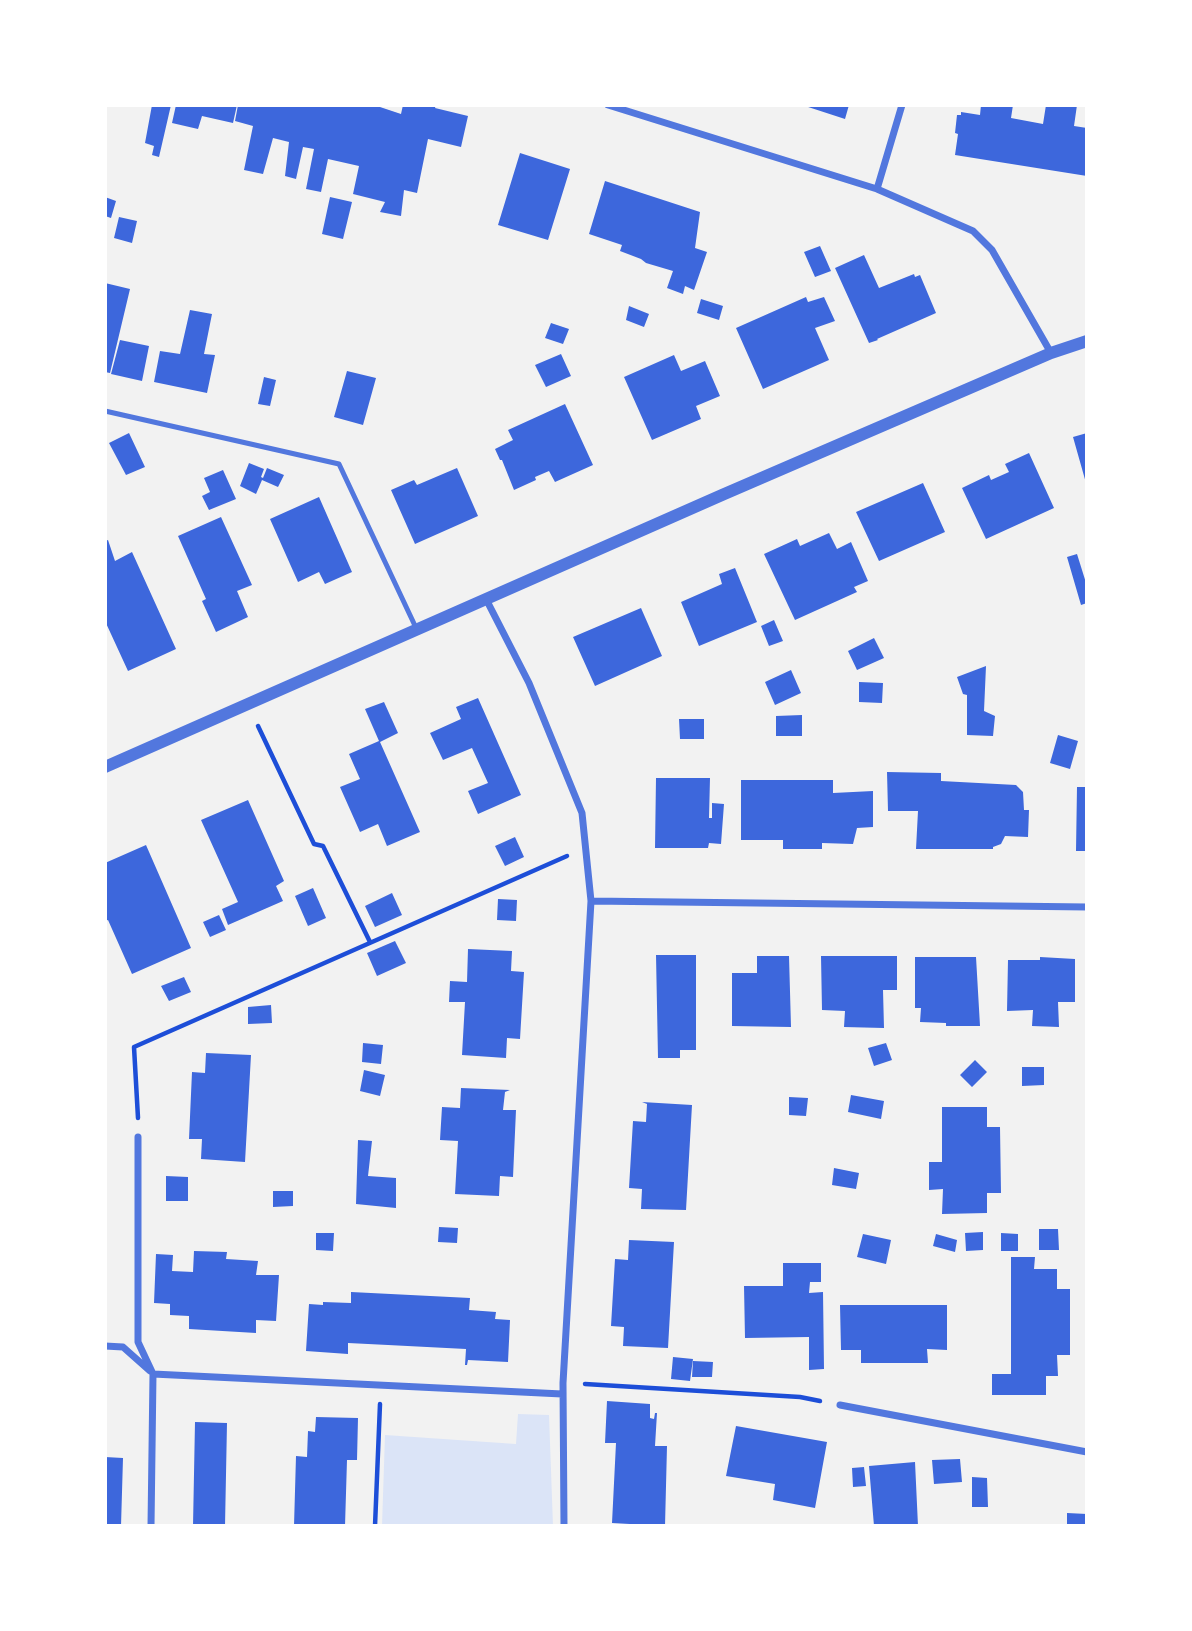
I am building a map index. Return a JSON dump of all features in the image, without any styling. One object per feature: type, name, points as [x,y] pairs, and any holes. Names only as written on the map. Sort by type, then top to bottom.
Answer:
[{"type":"street","points":[[608,105],[877,190],[973,231],[992,250],[1051,353]]},
{"type":"street","points":[[877,190],[902,105]]},
{"type":"street","points":[[105,768],[1051,353],[1087,341]]},
{"type":"street","points":[[486,599],[529,683],[582,813],[591,901],[562,1394],[564,1526]]},
{"type":"street","points":[[591,901],[1087,907]]},
{"type":"street","points":[[138,1137],[138,1342],[153,1374],[151,1526]]},
{"type":"street","points":[[105,1346],[122,1347],[153,1374],[562,1394]]},
{"type":"street","points":[[840,1405],[1087,1451]]},
{"type":"lane","points":[[105,411],[339,464],[417,630]]},
{"type":"path","points":[[247,704],[314,845],[323,846],[370,942]]},
{"type":"path","points":[[138,1137],[135,1046],[586,847]]},
{"type":"path","points":[[563,1383],[800,1397],[840,1405]]},
{"type":"path","points":[[375,1526],[381,1385]]},
{"type":"shaded area","points":[[518,1414],[549,1415],[553,1526],[382,1526],[385,1435],[516,1444]]},
{"type":"building","points":[[152,105],[171,105],[159,157],[152,155],[154,146],[145,143]]},
{"type":"building","points":[[176,105],[237,105],[233,123],[202,116],[198,129],[172,123]]},
{"type":"building","points":[[238,105],[374,105],[401,114],[403,105],[436,105],[435,108],[468,116],[461,147],[428,139],[417,193],[404,190],[401,216],[380,212],[385,202],[353,194],[359,166],[328,159],[321,192],[306,189],[314,149],[303,147],[296,179],[285,176],[289,142],[273,138],[263,174],[244,170],[253,126],[235,121]]},
{"type":"building","points":[[802,105],[849,105],[845,119]]},
{"type":"building","points":[[981,105],[1013,105],[1011,118],[1043,124],[1046,105],[1077,105],[1074,126],[1087,128],[1087,176],[955,155],[957,115],[961,115],[961,112],[980,115]]},
{"type":"building","points":[[520,153],[570,169],[548,240],[498,225]]},
{"type":"building","points":[[605,181],[700,212],[695,248],[707,252],[694,290],[685,286],[683,294],[667,288],[673,271],[646,263],[620,251],[622,245],[589,234]]},
{"type":"building","points":[[105,197],[116,201],[111,218],[105,216]]},
{"type":"building","points":[[330,197],[352,202],[343,239],[322,234]]},
{"type":"building","points":[[119,217],[137,221],[132,243],[114,238]]},
{"type":"building","points":[[820,246],[831,271],[815,277],[804,252]]},
{"type":"building","points":[[864,255],[879,288],[914,274],[915,277],[920,275],[936,313],[869,343],[835,268]]},
{"type":"building","points":[[105,283],[130,289],[110,373],[105,372]]},
{"type":"building","points":[[806,297],[808,302],[824,297],[835,321],[815,328],[829,360],[763,389],[736,328]]},
{"type":"building","points":[[701,299],[723,306],[719,320],[697,313]]},
{"type":"building","points":[[629,306],[649,314],[644,327],[626,320]]},
{"type":"building","points":[[190,310],[212,314],[204,354],[215,355],[207,393],[154,382],[160,351],[180,354]]},
{"type":"building","points":[[551,323],[569,329],[563,344],[545,338]]},
{"type":"building","points":[[120,340],[149,346],[142,381],[111,374]]},
{"type":"building","points":[[561,354],[571,376],[546,387],[535,365]]},
{"type":"building","points":[[674,355],[681,371],[705,361],[720,396],[696,406],[701,419],[652,440],[624,377]]},
{"type":"building","points":[[347,371],[376,378],[363,425],[334,417]]},
{"type":"building","points":[[264,377],[276,380],[270,406],[258,404]]},
{"type":"building","points":[[565,404],[593,465],[555,482],[549,471],[514,490],[495,449],[513,440],[508,430]]},
{"type":"building","points":[[129,433],[145,467],[126,475],[109,443]]},
{"type":"building","points":[[1087,433],[1087,483],[1086,483],[1073,437]]},
{"type":"building","points":[[1029,453],[1054,508],[986,539],[962,488],[989,475],[991,480],[1009,472],[1005,464]]},
{"type":"building","points":[[249,463],[264,469],[263,478],[267,468],[284,475],[278,487],[262,480],[256,494],[240,486]]},
{"type":"building","points":[[457,468],[478,516],[415,544],[391,490],[414,480],[417,485]]},
{"type":"building","points":[[223,470],[236,499],[209,510],[202,496],[210,492],[204,478]]},
{"type":"building","points":[[923,483],[945,532],[879,561],[856,512]]},
{"type":"building","points":[[319,497],[352,572],[325,584],[319,572],[298,582],[270,519]]},
{"type":"building","points":[[221,517],[252,585],[237,591],[248,617],[216,632],[202,601],[206,599],[178,536]]},
{"type":"building","points":[[829,533],[837,549],[851,542],[868,581],[854,587],[857,592],[795,620],[764,554],[797,539],[800,546]]},
{"type":"building","points":[[108,540],[115,561],[132,552],[176,649],[128,671],[105,621],[105,541]]},
{"type":"building","points":[[1077,554],[1087,586],[1087,603],[1081,605],[1067,557]]},
{"type":"building","points":[[735,568],[757,622],[699,646],[681,602],[722,584],[719,574]]},
{"type":"building","points":[[641,608],[662,656],[595,686],[573,637]]},
{"type":"building","points":[[774,620],[783,641],[769,646],[761,626]]},
{"type":"building","points":[[874,638],[884,658],[857,670],[848,651]]},
{"type":"building","points":[[986,666],[984,711],[995,716],[993,736],[967,735],[967,695],[963,694],[957,677]]},
{"type":"building","points":[[791,670],[801,693],[775,705],[765,682]]},
{"type":"building","points":[[859,682],[883,683],[882,703],[859,702]]},
{"type":"building","points":[[478,698],[521,795],[478,814],[468,791],[488,783],[472,748],[443,760],[430,733],[461,719],[456,707]]},
{"type":"building","points":[[384,702],[398,733],[380,742],[420,832],[387,846],[378,824],[360,832],[340,787],[360,779],[349,754],[379,741],[365,709]]},
{"type":"building","points":[[802,715],[802,736],[776,736],[776,716]]},
{"type":"building","points":[[679,719],[704,719],[704,739],[680,739]]},
{"type":"building","points":[[1058,735],[1078,741],[1070,769],[1050,763]]},
{"type":"building","points":[[887,772],[941,773],[941,781],[1016,785],[1023,792],[1024,810],[1029,810],[1028,837],[1005,836],[1001,844],[993,849],[916,849],[918,811],[888,811]]},
{"type":"building","points":[[656,778],[710,778],[709,818],[712,818],[712,803],[724,804],[721,844],[709,843],[708,848],[655,848]]},
{"type":"building","points":[[741,780],[833,780],[833,793],[873,791],[873,827],[857,828],[853,844],[822,843],[822,849],[783,849],[783,840],[741,840]]},
{"type":"building","points":[[1077,787],[1087,787],[1087,851],[1076,851]]},
{"type":"building","points":[[248,800],[284,881],[276,886],[283,901],[228,925],[222,909],[238,902],[201,820]]},
{"type":"building","points":[[515,837],[524,857],[505,866],[495,846]]},
{"type":"building","points":[[146,845],[191,948],[132,974],[108,920],[105,921],[105,863]]},
{"type":"building","points":[[313,888],[326,918],[308,926],[295,896]]},
{"type":"building","points":[[392,893],[402,915],[375,927],[365,906]]},
{"type":"building","points":[[498,899],[517,900],[516,921],[497,920]]},
{"type":"building","points":[[219,915],[226,930],[210,937],[203,922]]},
{"type":"building","points":[[395,941],[406,963],[377,976],[367,953]]},
{"type":"building","points":[[468,949],[512,951],[511,971],[524,972],[520,1039],[507,1038],[506,1058],[462,1055],[465,1002],[449,1002],[450,981],[467,982]]},
{"type":"building","points":[[656,955],[696,955],[696,1050],[680,1050],[680,1058],[658,1058]]},
{"type":"building","points":[[757,956],[789,956],[791,1027],[732,1026],[732,973],[757,973]]},
{"type":"building","points":[[821,956],[897,956],[897,990],[883,990],[884,1028],[844,1027],[845,1011],[822,1010]]},
{"type":"building","points":[[915,957],[976,957],[980,1026],[946,1026],[946,1023],[920,1022],[921,1008],[915,1008]]},
{"type":"building","points":[[1040,957],[1075,959],[1075,1002],[1058,1002],[1059,1027],[1032,1026],[1033,1010],[1007,1011],[1008,960],[1040,960]]},
{"type":"building","points":[[184,977],[191,992],[169,1001],[161,986]]},
{"type":"building","points":[[271,1005],[272,1023],[248,1024],[248,1007]]},
{"type":"building","points":[[363,1043],[383,1045],[381,1064],[362,1062]]},
{"type":"building","points":[[886,1043],[892,1060],[874,1066],[868,1048]]},
{"type":"building","points":[[206,1053],[251,1055],[245,1162],[201,1159],[202,1139],[189,1139],[192,1072],[205,1073]]},
{"type":"building","points":[[975,1060],[987,1072],[972,1087],[960,1075]]},
{"type":"building","points":[[1022,1067],[1044,1067],[1044,1085],[1022,1086]]},
{"type":"building","points":[[364,1070],[385,1075],[380,1096],[360,1091]]},
{"type":"building","points":[[461,1088],[510,1090],[505,1092],[503,1110],[516,1110],[513,1177],[500,1176],[499,1196],[455,1194],[458,1141],[440,1140],[442,1107],[460,1108]]},
{"type":"building","points":[[851,1095],[884,1101],[881,1119],[848,1112]]},
{"type":"building","points":[[789,1097],[808,1098],[806,1116],[789,1115]]},
{"type":"building","points":[[642,1102],[692,1105],[686,1210],[641,1209],[642,1189],[629,1188],[633,1121],[646,1122],[647,1104]]},
{"type":"building","points":[[942,1107],[987,1107],[987,1127],[1000,1127],[1001,1193],[987,1193],[987,1213],[942,1214],[943,1189],[929,1190],[929,1162],[942,1162]]},
{"type":"building","points":[[358,1140],[372,1141],[368,1176],[396,1178],[396,1208],[356,1204]]},
{"type":"building","points":[[834,1168],[859,1173],[856,1189],[832,1185]]},
{"type":"building","points":[[166,1176],[188,1177],[188,1201],[166,1201]]},
{"type":"building","points":[[273,1191],[293,1191],[293,1206],[273,1207]]},
{"type":"building","points":[[439,1227],[458,1228],[457,1243],[438,1242]]},
{"type":"building","points":[[1039,1229],[1058,1229],[1059,1250],[1039,1250]]},
{"type":"building","points":[[983,1232],[983,1250],[966,1251],[965,1233]]},
{"type":"building","points":[[316,1233],[334,1233],[333,1251],[316,1250]]},
{"type":"building","points":[[1001,1233],[1018,1234],[1018,1251],[1001,1251]]},
{"type":"building","points":[[863,1234],[891,1240],[886,1264],[857,1257]]},
{"type":"building","points":[[936,1234],[957,1240],[955,1252],[933,1246]]},
{"type":"building","points":[[629,1240],[674,1242],[668,1348],[623,1346],[624,1327],[611,1326],[615,1259],[628,1260]]},
{"type":"building","points":[[194,1251],[227,1252],[226,1259],[258,1261],[256,1275],[279,1275],[276,1321],[256,1320],[256,1333],[189,1329],[189,1316],[170,1315],[170,1304],[154,1303],[156,1254],[173,1255],[172,1271],[193,1272]]},
{"type":"building","points":[[1011,1257],[1035,1257],[1034,1269],[1057,1269],[1057,1289],[1070,1289],[1070,1355],[1057,1355],[1058,1376],[1046,1376],[1046,1395],[992,1395],[992,1374],[1011,1374]]},
{"type":"building","points":[[783,1263],[821,1263],[821,1282],[810,1282],[809,1293],[823,1292],[824,1369],[809,1370],[809,1337],[745,1338],[744,1286],[783,1286]]},
{"type":"building","points":[[351,1292],[470,1298],[469,1310],[496,1312],[495,1319],[510,1320],[508,1362],[468,1360],[465,1365],[466,1349],[348,1343],[348,1354],[306,1351],[309,1304],[351,1303]]},
{"type":"building","points":[[840,1305],[947,1305],[947,1350],[927,1349],[928,1363],[861,1363],[861,1350],[841,1350]]},
{"type":"building","points":[[673,1357],[693,1359],[690,1381],[671,1379]]},
{"type":"building","points":[[693,1361],[713,1362],[712,1377],[692,1377]]},
{"type":"building","points":[[607,1401],[650,1404],[650,1418],[654,1419],[657,1413],[655,1446],[667,1446],[665,1526],[612,1523],[616,1443],[605,1443]]},
{"type":"building","points":[[316,1417],[358,1418],[357,1460],[347,1460],[345,1526],[294,1526],[296,1456],[307,1457],[308,1431],[315,1432]]},
{"type":"building","points":[[195,1422],[227,1423],[225,1526],[193,1526]]},
{"type":"building","points":[[736,1426],[827,1442],[815,1508],[773,1500],[775,1484],[726,1476]]},
{"type":"building","points":[[105,1457],[123,1458],[121,1526],[105,1526]]},
{"type":"building","points":[[960,1459],[962,1482],[934,1484],[932,1460]]},
{"type":"building","points":[[915,1462],[918,1526],[874,1526],[869,1466]]},
{"type":"building","points":[[864,1467],[866,1486],[853,1487],[852,1468]]},
{"type":"building","points":[[972,1477],[987,1478],[988,1507],[972,1507]]},
{"type":"building","points":[[1067,1513],[1087,1514],[1087,1526],[1067,1526]]}]
